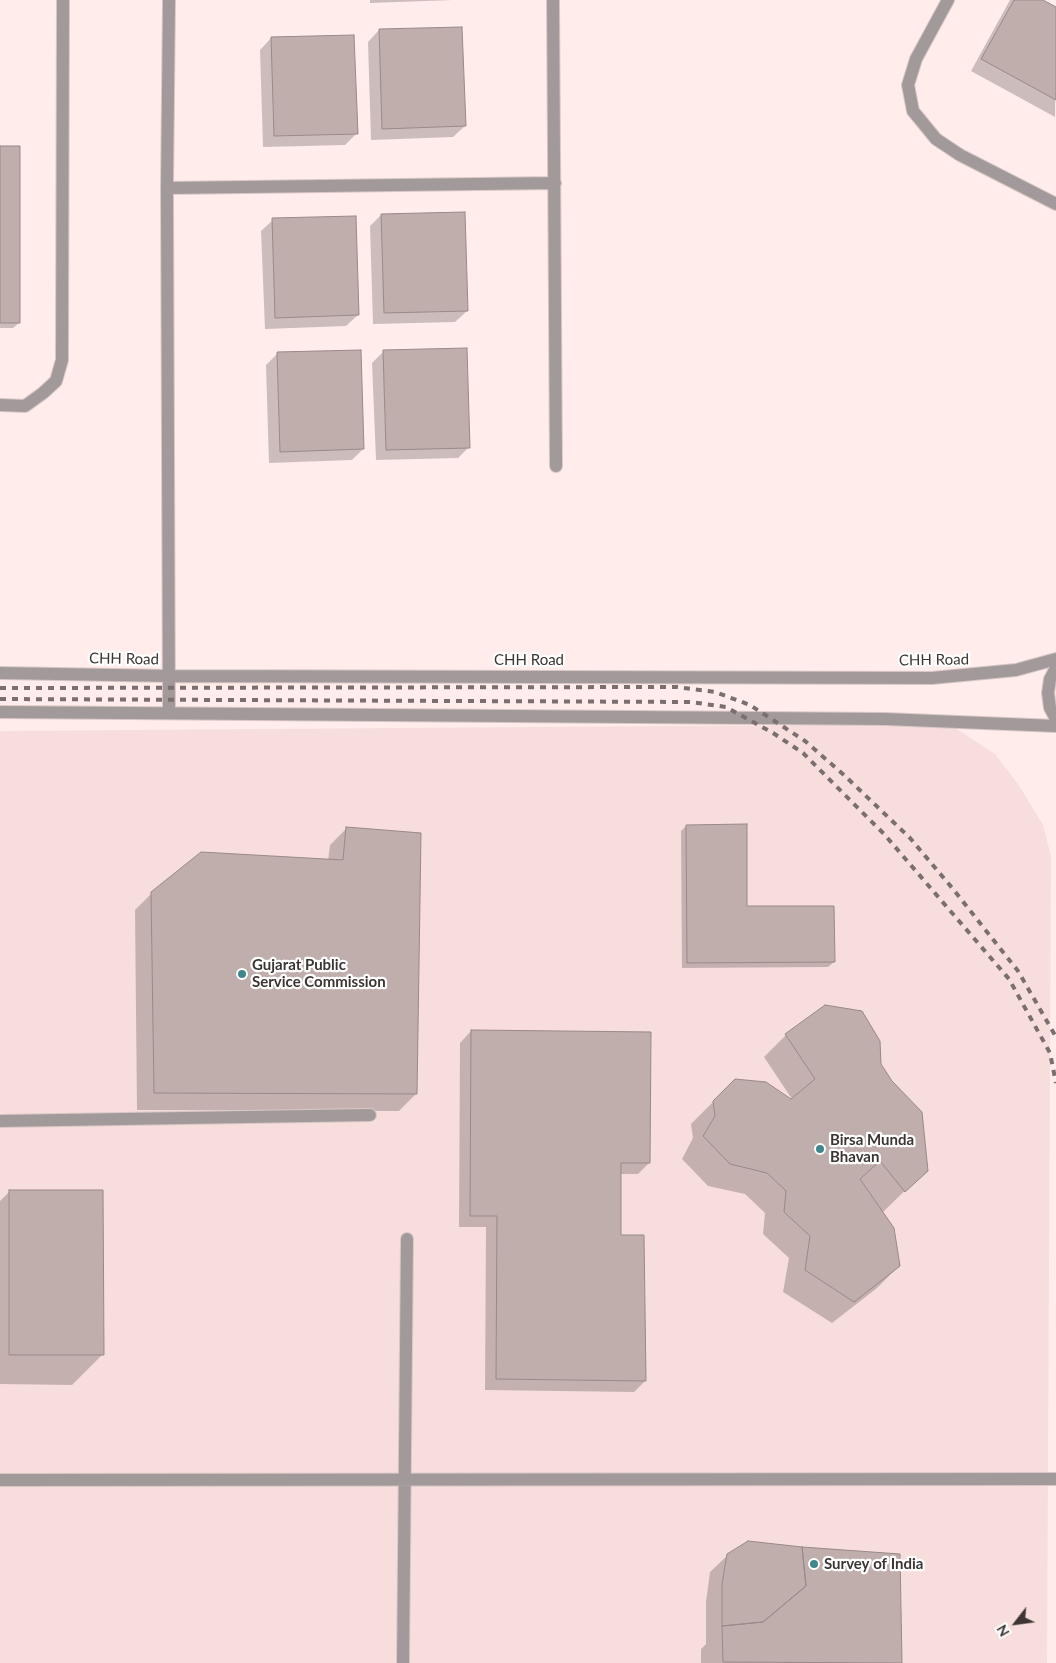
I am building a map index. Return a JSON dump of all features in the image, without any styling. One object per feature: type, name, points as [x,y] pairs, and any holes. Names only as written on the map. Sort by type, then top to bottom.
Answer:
[{"type":"street","points":[[0,405],[25,406],[44,393],[56,381],[62,360],[63,0]]},
{"type":"street","points":[[169,0],[167,188],[171,676],[169,714]]},
{"type":"street","points":[[553,0],[556,466]]},
{"type":"street","points":[[948,0],[916,59],[908,85],[913,111],[936,139],[960,155],[1056,204]]},
{"type":"street","points":[[167,188],[555,183]]},
{"type":"street","name":"CHH Road","points":[[0,673],[171,676],[932,678],[1016,670],[1056,659]]},
{"type":"street","points":[[1056,668],[1050,679],[1048,693],[1050,708],[1056,720]]},
{"type":"street","points":[[0,712],[885,719],[1056,726]]},
{"type":"street","points":[[0,1121],[370,1115]]},
{"type":"street","points":[[403,1663],[407,1239]]},
{"type":"street","points":[[0,1480],[1056,1479]]},
{"type":"shaded area","points":[[949,724],[995,754],[1018,784],[1043,825],[1051,856],[1047,1663],[0,1663],[0,731]]},
{"type":"building","points":[[1014,0],[1043,0],[1056,7],[1056,100],[981,59]]},
{"type":"building","points":[[462,27],[466,126],[382,129],[379,29]]},
{"type":"building","points":[[354,35],[358,134],[274,136],[271,37]]},
{"type":"building","points":[[0,146],[20,146],[20,323],[0,323]]},
{"type":"building","points":[[465,212],[468,311],[384,313],[381,214]]},
{"type":"building","points":[[356,216],[359,315],[275,318],[272,218]]},
{"type":"building","points":[[467,348],[470,448],[386,450],[383,350]]},
{"type":"building","points":[[361,350],[364,449],[280,452],[277,352]]},
{"type":"building","points":[[747,824],[747,906],[834,906],[835,962],[687,963],[686,825]]},
{"type":"building","points":[[346,827],[421,833],[417,1094],[154,1093],[151,892],[201,852],[343,860]]},
{"type":"building","name":"Birsa Munda Bhavan","points":[[825,1005],[862,1011],[880,1041],[881,1064],[892,1081],[922,1112],[928,1171],[905,1192],[880,1161],[860,1179],[894,1228],[900,1266],[854,1302],[805,1270],[810,1236],[784,1212],[786,1191],[767,1173],[730,1164],[703,1136],[715,1116],[713,1101],[735,1079],[766,1082],[791,1099],[815,1079],[785,1034]]},
{"type":"building","points":[[471,1030],[651,1032],[650,1163],[621,1163],[621,1235],[644,1235],[646,1381],[496,1379],[497,1216],[470,1216]]},
{"type":"building","points":[[9,1190],[103,1190],[104,1355],[9,1355]]},
{"type":"building","points":[[748,1541],[802,1547],[806,1586],[763,1622],[722,1626],[722,1584],[727,1554]]},
{"type":"building","points":[[802,1547],[900,1554],[902,1663],[723,1662],[722,1626],[763,1622],[806,1586]]},
{"type":"railway","points":[[0,688],[677,687],[715,692],[750,705],[805,741],[910,838],[1018,971],[1056,1037]]},
{"type":"railway","points":[[0,699],[691,702],[726,707],[773,733],[803,753],[884,834],[1009,979],[1050,1053],[1056,1083]]},
{"type":"place","name":"Gujarat Public Service Commission","points":[[242,974]]},
{"type":"place","name":"Birsa Munda Bhavan","points":[[820,1149]]},
{"type":"place","name":"Survey of India","points":[[814,1564]]}]
